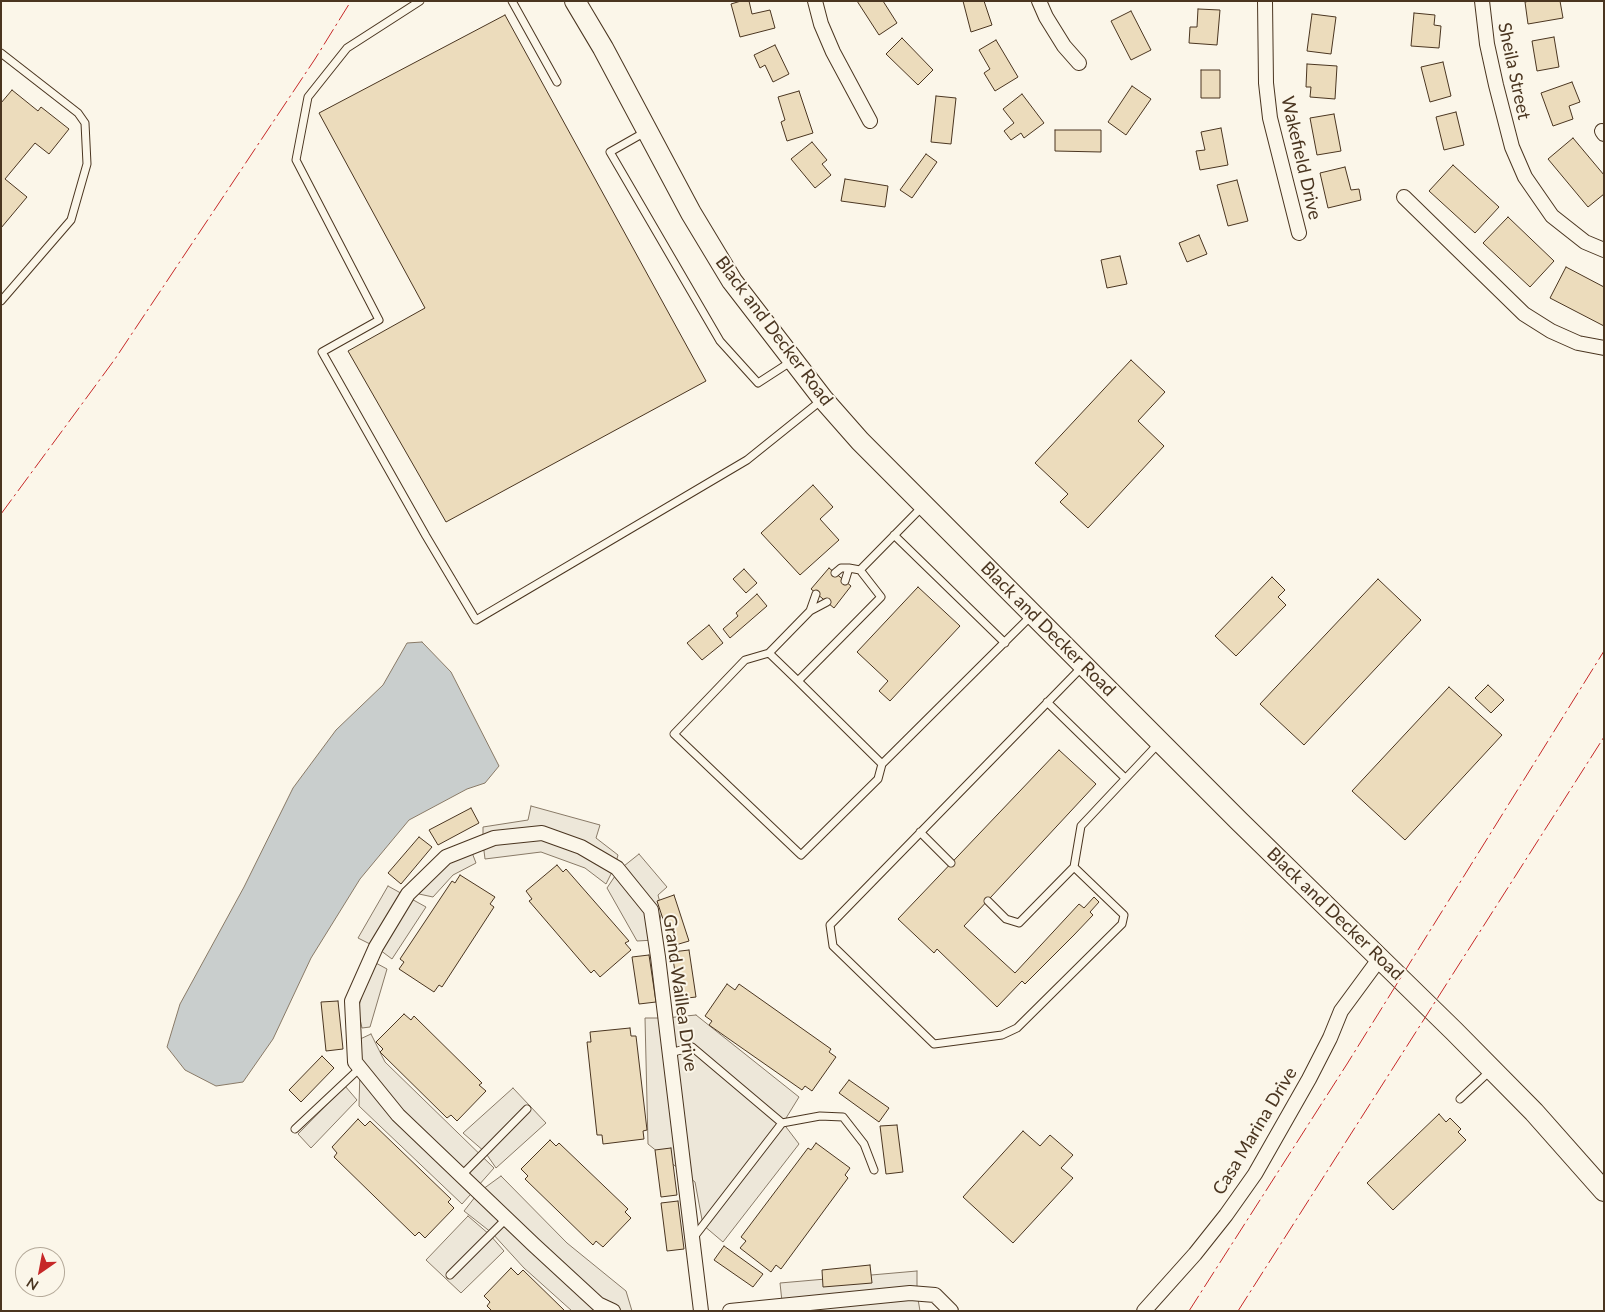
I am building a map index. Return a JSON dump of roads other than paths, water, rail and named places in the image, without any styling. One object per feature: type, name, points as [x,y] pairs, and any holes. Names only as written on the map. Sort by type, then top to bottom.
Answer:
[{"type":"main road","name":"Black and Decker Road","points":[[575,1],[603,48],[691,213],[732,281],[823,399],[860,441],[1160,742],[1492,1069],[1534,1112],[1604,1191]]},
{"type":"street","points":[[815,1],[821,24],[833,52],[870,121]]},
{"type":"street","points":[[1039,1],[1046,17],[1064,46],[1079,64]]},
{"type":"street","name":"Wakefield Drive","points":[[1265,1],[1266,83],[1270,118],[1299,233]]},
{"type":"street","name":"Sheila Street","points":[[1482,1],[1487,44],[1512,147],[1525,177],[1552,216],[1585,242],[1604,250]]},
{"type":"street","points":[[1404,197],[1524,314],[1551,331],[1578,343],[1604,348]]},
{"type":"street","name":"Grand Waillea Drive","points":[[613,1311],[598,1304],[398,1115],[355,1062],[352,1001],[376,947],[408,894],[446,857],[494,838],[542,833],[581,847],[617,868],[651,910],[701,1311]]},
{"type":"street","name":"Casa Marina Drive","points":[[1144,1311],[1195,1254],[1255,1174],[1309,1079],[1330,1038],[1341,1011],[1380,958]]},
{"type":"street","points":[[730,1311],[910,1293],[935,1294],[951,1311]]},
{"type":"lane","points":[[420,1],[347,48],[308,97],[296,160],[380,320],[322,352],[426,536],[476,620],[747,460],[823,399]]},
{"type":"lane","points":[[512,1],[557,82]]},
{"type":"lane","points":[[1,53],[78,114],[85,123],[87,164],[71,220],[1,301]]},
{"type":"lane","points":[[647,130],[610,152],[720,341],[758,383],[792,361]]},
{"type":"lane","points":[[860,570],[924,505]]},
{"type":"lane","points":[[894,535],[1004,643]]},
{"type":"lane","points":[[798,681],[881,597],[860,570],[841,568],[835,573]]},
{"type":"lane","points":[[845,581],[849,568]]},
{"type":"lane","points":[[810,611],[816,594]]},
{"type":"lane","points":[[827,602],[810,611],[769,653],[745,660],[674,734],[801,855],[878,779],[882,764],[1033,614]]},
{"type":"lane","points":[[769,653],[882,764]]},
{"type":"lane","points":[[1074,867],[1124,915],[1122,924],[1017,1028],[1002,1035],[934,1044],[833,946],[830,925],[1084,665]]},
{"type":"lane","points":[[1047,702],[1125,778]]},
{"type":"lane","points":[[988,901],[1006,919],[1019,923],[1074,867],[1081,826],[1160,742]]},
{"type":"lane","points":[[920,832],[951,863]]},
{"type":"lane","points":[[670,1054],[692,1046],[782,1123]]},
{"type":"lane","points":[[295,1129],[360,1068]]},
{"type":"lane","points":[[1460,1099],[1492,1069]]},
{"type":"lane","points":[[462,1176],[527,1109]]},
{"type":"lane","points":[[692,1240],[782,1123],[820,1116],[843,1117],[864,1144],[874,1170]]},
{"type":"lane","points":[[450,1275],[506,1219]]}]
